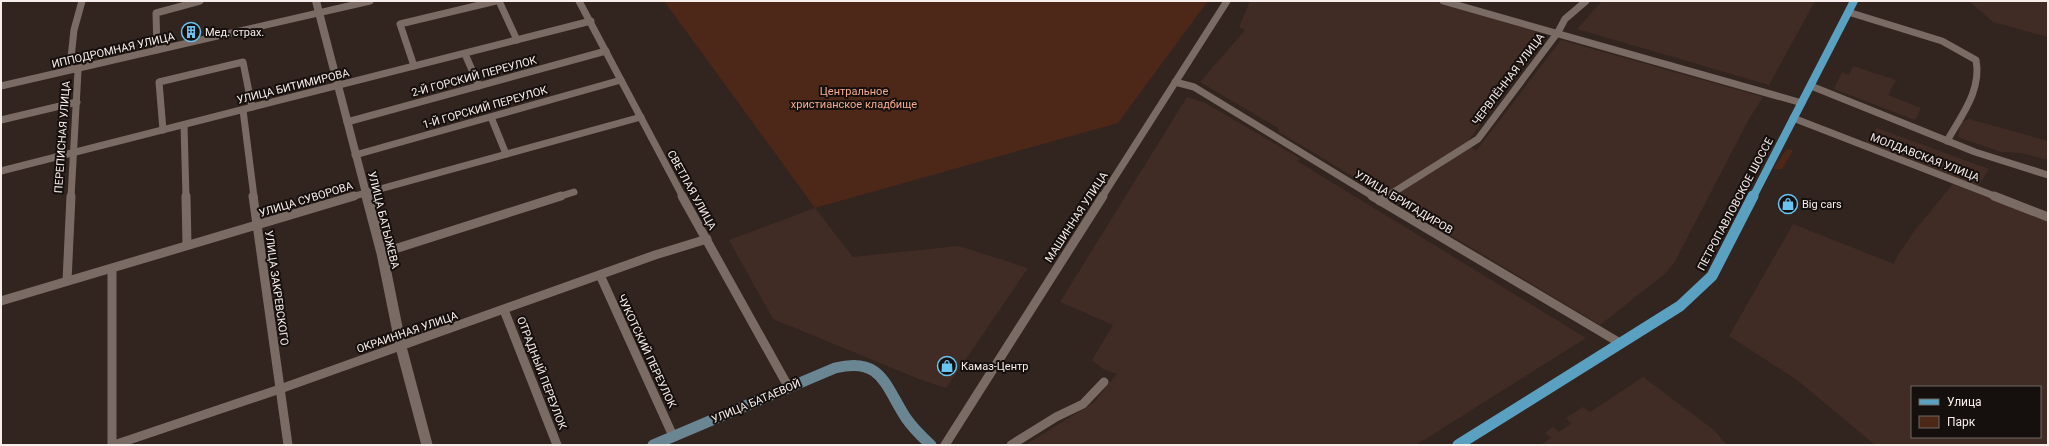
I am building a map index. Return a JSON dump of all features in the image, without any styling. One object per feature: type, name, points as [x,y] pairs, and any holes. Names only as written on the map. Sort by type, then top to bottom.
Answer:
[{"type":"main road","name":"ПЕТРОПАВЛОВСКОЕ ШОССЕ","points":[[1458,445],[1680,306],[1712,276],[1854,1]]},
{"type":"main road","name":"УЛИЦА БАТАЕВОЙ","points":[[653,445],[835,368],[849,365],[862,365],[874,370],[882,379],[907,419],[923,439],[931,445]]},
{"type":"street","name":"ПЕРЕПИСНАЯ УЛИЦА","points":[[67,281],[78,71],[73,70],[70,67],[72,40],[82,1]]},
{"type":"street","points":[[157,50],[156,13],[200,1]]},
{"type":"street","name":"УЛИЦА БАТЫЖЕВА","points":[[316,1],[355,155],[382,253],[401,347],[427,445]]},
{"type":"street","name":"ИППОДРОМНАЯ УЛИЦА","points":[[1,86],[370,1]]},
{"type":"street","points":[[414,66],[400,24],[496,1]]},
{"type":"street","points":[[499,1],[517,40]]},
{"type":"street","name":"СВЕТЛАЯ УЛИЦА","points":[[578,1],[591,21],[620,80],[668,170],[790,388]]},
{"type":"street","name":"МАШИННАЯ УЛИЦА","points":[[946,445],[1227,1]]},
{"type":"street","points":[[1443,1],[1558,32],[1802,103]]},
{"type":"street","name":"ЧЕРВЛЁННАЯ УЛИЦА","points":[[1380,201],[1478,139],[1558,32],[1559,26],[1586,1]]},
{"type":"street","points":[[1848,12],[1942,41],[1976,60],[1979,68],[1975,91],[1947,140]]},
{"type":"street","name":"УЛИЦА БИТИМИРОВА","points":[[1,171],[591,21]]},
{"type":"street","name":"2-Й ГОРСКИЙ ПЕРЕУЛОК","points":[[347,122],[606,51]]},
{"type":"street","points":[[465,54],[479,86]]},
{"type":"street","points":[[163,130],[159,82],[243,62],[252,108]]},
{"type":"street","name":"1-Й ГОРСКИЙ ПЕРЕУЛОК","points":[[355,155],[620,80]]},
{"type":"street","name":"УЛИЦА БРИГАДИРОВ","points":[[1176,82],[1194,87],[1380,201],[1620,343]]},
{"type":"street","points":[[1811,86],[1947,140],[2048,175]]},
{"type":"street","points":[[1,120],[77,102]]},
{"type":"street","name":"УЛИЦА ЗАКРЕВСКОГО","points":[[243,110],[257,225],[288,445]]},
{"type":"street","points":[[491,117],[506,154]]},
{"type":"street","name":"УЛИЦА СУВОРОВА","points":[[1,301],[365,193],[579,132],[641,117]]},
{"type":"street","name":"МОЛДАВСКАЯ УЛИЦА","points":[[1793,118],[2048,217]]},
{"type":"street","points":[[184,125],[187,245]]},
{"type":"street","points":[[382,253],[574,192]]},
{"type":"street","name":"ОКРАИННАЯ УЛИЦА","points":[[113,445],[280,389],[600,275],[707,239]]},
{"type":"street","points":[[112,269],[113,445]]},
{"type":"street","name":"ЧУКОТСКИЙ ПЕРЕУЛОК","points":[[600,275],[673,436]]},
{"type":"street","name":"ОТРАДНЫЙ ПЕРЕУЛОК","points":[[504,310],[557,445]]},
{"type":"street","points":[[1011,445],[1056,417],[1083,404],[1104,382]]},
{"type":"shaded area","points":[[1250,1],[1432,1],[1544,34],[1467,143],[1476,151],[1561,40],[1763,97],[1749,119],[1674,263],[1667,272],[1600,325],[1279,132],[1278,128],[1200,82],[1245,30],[1239,27]]},
{"type":"shaded area","points":[[1602,1],[1815,1],[1769,85],[1577,29]]},
{"type":"shaded area","points":[[1969,1],[2048,1],[2048,37],[1993,22]]},
{"type":"shaded area","points":[[1853,66],[1896,80],[1888,95],[1921,108],[1915,120],[1834,89],[1842,72],[1849,75]]},
{"type":"shaded area","points":[[1187,97],[1205,103],[1301,159],[1297,161],[1586,338],[1416,445],[1025,445],[1093,403],[1117,374],[1103,369],[1092,360],[1113,325],[1060,302]]},
{"type":"shaded area","points":[[1969,119],[2048,141],[2048,160],[2021,153],[2001,152],[1958,137],[1961,122]]},
{"type":"shaded area","points":[[1877,128],[1989,169],[1978,187],[1864,144]]},
{"type":"shaded area","points":[[1953,184],[2048,220],[2048,445],[1875,445],[1797,380],[1729,336],[1793,224],[1894,264],[1898,255],[1915,230]]},
{"type":"shaded area","points":[[815,208],[853,257],[959,246],[1028,268],[946,388],[919,379],[773,319],[729,240]]},
{"type":"shaded area","points":[[1643,377],[1714,430],[1727,445],[1540,445],[1551,438],[1545,433],[1553,427],[1559,432],[1572,423],[1566,418],[1583,407],[1590,412]]},
{"type":"green space","name":"Центральное христианское кладбище","points":[[664,1],[1208,1],[1118,123],[815,208]]},
{"type":"green space","points":[[1791,149],[1793,151],[1782,169],[1773,169],[1786,150]]},
{"type":"place","name":"Мед. страх.","points":[[191,32]]},
{"type":"place","name":"Big cars","points":[[1788,204]]},
{"type":"place","name":"Камаз-Центр","points":[[947,366]]}]
